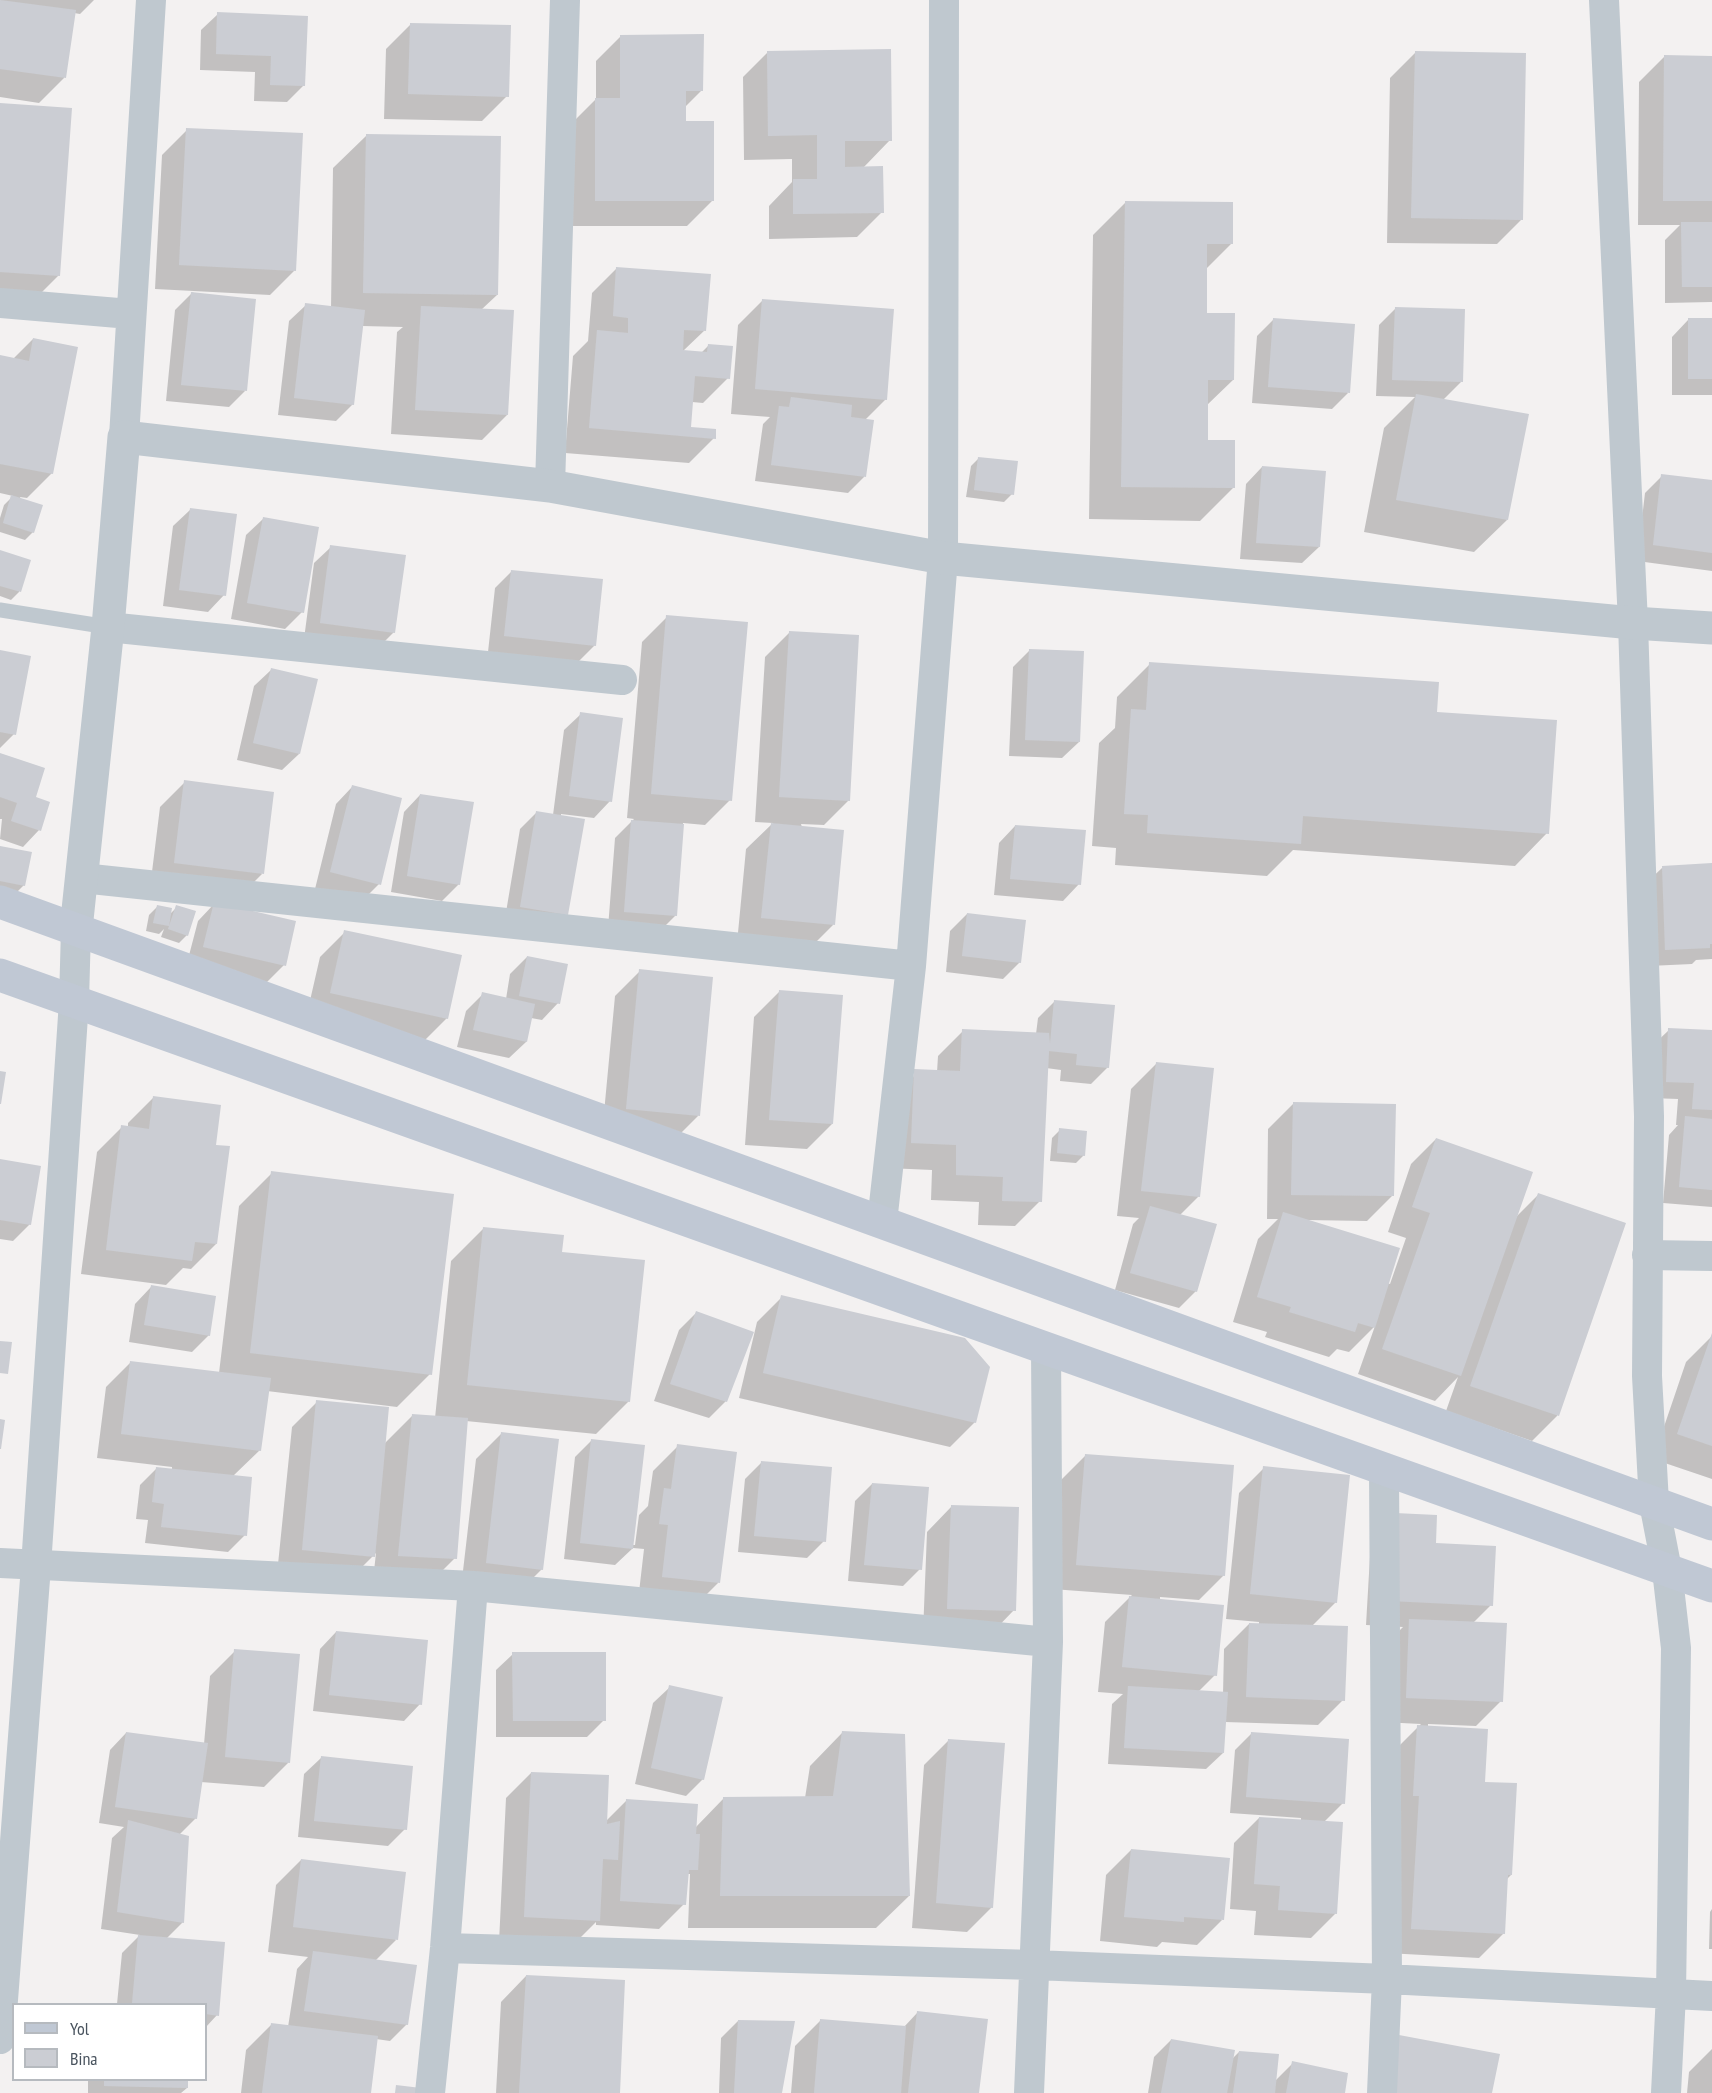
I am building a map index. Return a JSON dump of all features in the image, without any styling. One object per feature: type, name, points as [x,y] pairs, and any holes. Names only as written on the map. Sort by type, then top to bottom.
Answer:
[{"type":"main road","points":[[0,902],[1712,1524]]},
{"type":"main road","points":[[0,975],[1712,1586]]},
{"type":"street","points":[[0,2038],[36,1566],[74,1001],[76,929],[108,627],[124,436],[151,0]]},
{"type":"street","points":[[550,486],[566,0]]},
{"type":"street","points":[[882,1222],[910,966],[943,558],[945,0]]},
{"type":"street","points":[[1604,0],[1633,623],[1649,1116],[1647,1376],[1654,1503],[1667,1570],[1676,1648],[1671,1994],[1666,2093]]},
{"type":"street","points":[[0,303],[130,314]]},
{"type":"street","points":[[124,436],[550,486],[943,558],[1633,623],[1712,628]]},
{"type":"street","points":[[108,627],[622,680]]},
{"type":"street","points":[[82,878],[910,966]]},
{"type":"street","points":[[1647,1255],[1712,1256]]},
{"type":"street","points":[[1029,2093],[1048,1642],[1046,1348]]},
{"type":"street","points":[[1382,2093],[1387,1979],[1384,1468]]},
{"type":"street","points":[[0,1563],[473,1586],[1048,1642]]},
{"type":"street","points":[[430,2093],[445,1948],[473,1586]]},
{"type":"street","points":[[445,1948],[1034,1965],[1387,1979],[1712,1996]]},
{"type":"lane","points":[[0,610],[108,627]]},
{"type":"building","points":[[0,0],[76,10],[66,78],[0,69]]},
{"type":"building","points":[[217,12],[308,16],[305,86],[270,85],[271,56],[216,54]]},
{"type":"building","points":[[410,23],[511,25],[509,97],[408,94]]},
{"type":"building","points":[[704,34],[703,91],[686,91],[686,121],[714,121],[714,201],[595,201],[595,98],[620,98],[620,35]]},
{"type":"building","points":[[891,49],[892,141],[845,141],[845,167],[883,166],[884,213],[793,214],[793,179],[817,179],[817,135],[768,136],[767,51]]},
{"type":"building","points":[[1415,51],[1526,53],[1523,220],[1411,218]]},
{"type":"building","points":[[1664,55],[1712,56],[1712,201],[1663,201]]},
{"type":"building","points":[[0,103],[72,108],[60,276],[0,272]]},
{"type":"building","points":[[186,128],[303,133],[296,271],[179,265]]},
{"type":"building","points":[[366,134],[501,136],[498,295],[363,293]]},
{"type":"building","points":[[1125,201],[1233,202],[1233,244],[1207,244],[1207,313],[1235,313],[1234,380],[1208,380],[1208,440],[1235,440],[1235,488],[1121,487]]},
{"type":"building","points":[[1681,222],[1712,222],[1712,287],[1682,287]]},
{"type":"building","points":[[616,267],[711,274],[706,331],[684,330],[683,350],[707,352],[708,344],[733,346],[730,379],[695,376],[691,427],[716,429],[716,439],[589,428],[597,330],[628,333],[628,318],[613,316]]},
{"type":"building","points":[[191,292],[256,299],[247,391],[181,385]]},
{"type":"building","points":[[762,299],[894,309],[887,400],[755,389]]},
{"type":"building","points":[[305,303],[365,310],[354,405],[294,398]]},
{"type":"building","points":[[421,306],[514,310],[508,415],[415,410]]},
{"type":"building","points":[[1395,307],[1465,309],[1463,382],[1392,380]]},
{"type":"building","points":[[1273,318],[1355,324],[1350,393],[1268,387]]},
{"type":"building","points":[[1688,318],[1712,318],[1712,379],[1688,379]]},
{"type":"building","points":[[33,338],[78,347],[53,474],[0,464],[0,355],[29,361]]},
{"type":"building","points":[[1416,394],[1529,414],[1508,520],[1396,500]]},
{"type":"building","points":[[791,397],[852,405],[851,417],[874,420],[866,477],[771,465],[779,406],[789,407]]},
{"type":"building","points":[[978,457],[1018,461],[1014,495],[974,490]]},
{"type":"building","points":[[1262,466],[1326,471],[1320,547],[1256,543]]},
{"type":"building","points":[[1661,474],[1712,480],[1712,553],[1653,545]]},
{"type":"building","points":[[11,495],[43,505],[34,533],[3,523]]},
{"type":"building","points":[[190,508],[237,514],[226,596],[179,590]]},
{"type":"building","points":[[263,517],[319,527],[304,613],[247,603]]},
{"type":"building","points":[[330,545],[406,555],[395,633],[320,623]]},
{"type":"building","points":[[0,550],[31,560],[21,592],[0,586]]},
{"type":"building","points":[[511,570],[603,579],[596,646],[504,636]]},
{"type":"building","points":[[666,615],[748,622],[732,801],[651,794]]},
{"type":"building","points":[[789,631],[859,635],[850,801],[779,797]]},
{"type":"building","points":[[1029,649],[1084,651],[1080,742],[1025,740]]},
{"type":"building","points":[[0,650],[31,656],[16,735],[0,732]]},
{"type":"building","points":[[1149,662],[1439,682],[1437,712],[1557,720],[1549,834],[1303,816],[1301,844],[1147,833],[1148,815],[1124,814],[1131,709],[1146,710]]},
{"type":"building","points":[[271,668],[318,679],[300,754],[253,743]]},
{"type":"building","points":[[580,712],[623,718],[612,802],[569,796]]},
{"type":"building","points":[[0,753],[45,768],[36,797],[50,802],[41,831],[11,821],[17,803],[0,797]]},
{"type":"building","points":[[184,780],[274,792],[264,874],[174,863]]},
{"type":"building","points":[[352,785],[402,798],[381,885],[330,872]]},
{"type":"building","points":[[420,794],[474,802],[460,885],[407,876]]},
{"type":"building","points":[[536,811],[585,819],[568,915],[520,907]]},
{"type":"building","points":[[631,820],[684,824],[677,916],[624,912]]},
{"type":"building","points":[[771,823],[844,830],[835,925],[761,918]]},
{"type":"building","points":[[1015,825],[1086,830],[1081,885],[1010,879]]},
{"type":"building","points":[[0,846],[32,852],[25,886],[0,881]]},
{"type":"building","points":[[1712,863],[1712,944],[1710,948],[1665,950],[1662,866]]},
{"type":"building","points":[[214,902],[296,921],[286,966],[203,947]]},
{"type":"building","points":[[157,905],[172,908],[169,926],[153,923]]},
{"type":"building","points":[[176,905],[196,911],[188,936],[168,929]]},
{"type":"building","points":[[967,913],[1026,920],[1021,963],[962,956]]},
{"type":"building","points":[[344,930],[462,955],[448,1019],[330,993]]},
{"type":"building","points":[[527,956],[568,964],[560,1004],[519,996]]},
{"type":"building","points":[[639,969],[713,977],[700,1116],[626,1109]]},
{"type":"building","points":[[779,990],[843,995],[833,1124],[769,1120]]},
{"type":"building","points":[[482,992],[535,1004],[527,1042],[473,1030]]},
{"type":"building","points":[[1054,1000],[1115,1005],[1109,1068],[1076,1065],[1077,1054],[1049,1051],[1042,1202],[1002,1201],[1003,1177],[956,1175],[956,1145],[911,1143],[914,1069],[960,1071],[962,1029],[1049,1033],[1050,1044]]},
{"type":"building","points":[[1668,1028],[1712,1030],[1712,1110],[1692,1109],[1694,1083],[1666,1082]]},
{"type":"building","points":[[1156,1062],[1214,1068],[1200,1197],[1141,1191]]},
{"type":"building","points":[[0,1071],[6,1072],[1,1104],[0,1104]]},
{"type":"building","points":[[153,1096],[221,1105],[216,1145],[230,1146],[217,1244],[195,1242],[192,1261],[106,1250],[121,1125],[149,1129]]},
{"type":"building","points":[[1293,1102],[1396,1104],[1394,1196],[1291,1195]]},
{"type":"building","points":[[1685,1116],[1712,1119],[1712,1190],[1679,1187]]},
{"type":"building","points":[[1059,1128],[1087,1131],[1085,1156],[1057,1153]]},
{"type":"building","points":[[1436,1138],[1533,1172],[1461,1376],[1382,1349],[1430,1213],[1412,1207]]},
{"type":"building","points":[[0,1159],[41,1166],[31,1225],[0,1220]]},
{"type":"building","points":[[271,1171],[454,1194],[432,1375],[250,1353]]},
{"type":"building","points":[[1538,1193],[1626,1223],[1559,1416],[1470,1386]]},
{"type":"building","points":[[1150,1206],[1217,1224],[1197,1292],[1130,1273]]},
{"type":"building","points":[[1283,1212],[1400,1248],[1375,1328],[1358,1323],[1355,1332],[1289,1312],[1291,1307],[1257,1297]]},
{"type":"building","points":[[483,1227],[564,1235],[562,1252],[645,1260],[630,1402],[467,1385]]},
{"type":"building","points":[[151,1285],[216,1296],[210,1336],[144,1325]]},
{"type":"building","points":[[781,1295],[965,1338],[990,1367],[976,1423],[763,1373]]},
{"type":"building","points":[[696,1311],[754,1332],[727,1402],[670,1384]]},
{"type":"building","points":[[1712,1333],[1712,1446],[1677,1434]]},
{"type":"building","points":[[0,1341],[12,1342],[8,1374],[0,1373]]},
{"type":"building","points":[[130,1361],[271,1378],[261,1451],[121,1434]]},
{"type":"building","points":[[316,1400],[389,1407],[375,1557],[302,1550]]},
{"type":"building","points":[[412,1414],[468,1418],[457,1559],[398,1556]]},
{"type":"building","points":[[0,1419],[5,1420],[1,1449],[0,1449]]},
{"type":"building","points":[[501,1432],[559,1439],[543,1570],[486,1563]]},
{"type":"building","points":[[591,1439],[645,1445],[633,1549],[580,1543]]},
{"type":"building","points":[[677,1444],[737,1452],[720,1583],[662,1577],[668,1525],[659,1524],[664,1488],[671,1489]]},
{"type":"building","points":[[1085,1454],[1234,1465],[1225,1576],[1076,1565]]},
{"type":"building","points":[[761,1461],[832,1467],[826,1542],[754,1536]]},
{"type":"building","points":[[1263,1466],[1350,1475],[1337,1603],[1250,1594]]},
{"type":"building","points":[[156,1467],[252,1477],[247,1536],[161,1527],[164,1504],[152,1502]]},
{"type":"building","points":[[872,1483],[929,1487],[922,1570],[864,1565]]},
{"type":"building","points":[[951,1505],[1019,1507],[1016,1611],[947,1609]]},
{"type":"building","points":[[1395,1513],[1437,1515],[1436,1543],[1496,1546],[1493,1606],[1390,1601]]},
{"type":"building","points":[[1129,1596],[1224,1605],[1217,1676],[1122,1667]]},
{"type":"building","points":[[1409,1619],[1507,1623],[1503,1702],[1406,1698]]},
{"type":"building","points":[[1249,1623],[1348,1626],[1345,1701],[1246,1697]]},
{"type":"building","points":[[336,1631],[428,1640],[422,1705],[329,1695]]},
{"type":"building","points":[[234,1649],[300,1654],[290,1763],[225,1757]]},
{"type":"building","points":[[512,1652],[606,1652],[606,1721],[513,1721]]},
{"type":"building","points":[[669,1685],[723,1697],[704,1780],[651,1768]]},
{"type":"building","points":[[1128,1686],[1228,1692],[1224,1753],[1124,1748]]},
{"type":"building","points":[[1417,1725],[1488,1729],[1485,1782],[1517,1783],[1512,1875],[1508,1875],[1505,1934],[1411,1929],[1419,1796],[1413,1796]]},
{"type":"building","points":[[842,1731],[905,1734],[910,1896],[720,1896],[723,1797],[833,1796]]},
{"type":"building","points":[[126,1732],[208,1743],[197,1819],[115,1807]]},
{"type":"building","points":[[1251,1732],[1349,1739],[1345,1804],[1246,1797]]},
{"type":"building","points":[[948,1739],[1005,1743],[993,1908],[936,1903]]},
{"type":"building","points":[[321,1756],[413,1766],[407,1830],[314,1821]]},
{"type":"building","points":[[531,1772],[609,1775],[607,1824],[620,1821],[618,1860],[603,1859],[600,1921],[524,1917]]},
{"type":"building","points":[[626,1799],[698,1804],[696,1834],[700,1834],[698,1870],[689,1870],[686,1905],[620,1901]]},
{"type":"building","points":[[1259,1817],[1343,1822],[1337,1914],[1278,1910],[1280,1886],[1254,1884]]},
{"type":"building","points":[[128,1820],[189,1836],[184,1923],[117,1912]]},
{"type":"building","points":[[1131,1849],[1230,1858],[1224,1920],[1184,1917],[1184,1922],[1124,1917]]},
{"type":"building","points":[[301,1859],[406,1872],[398,1940],[293,1927]]},
{"type":"building","points":[[138,1935],[225,1942],[219,2016],[207,2014],[207,2003],[132,2003]]},
{"type":"building","points":[[313,1951],[417,1965],[408,2025],[304,2011]]},
{"type":"building","points":[[526,1975],[625,1980],[620,2093],[519,2093]]},
{"type":"building","points":[[917,2011],[988,2019],[979,2093],[908,2093]]},
{"type":"building","points":[[820,2019],[906,2026],[901,2093],[814,2093]]},
{"type":"building","points":[[738,2020],[795,2021],[782,2093],[734,2093]]},
{"type":"building","points":[[271,2023],[378,2036],[371,2093],[262,2093]]},
{"type":"building","points":[[1399,2035],[1500,2054],[1492,2093],[1388,2093]]},
{"type":"building","points":[[1171,2039],[1235,2050],[1227,2093],[1161,2093]]},
{"type":"building","points":[[1239,2051],[1279,2054],[1275,2093],[1233,2093]]},
{"type":"building","points":[[1292,2061],[1348,2073],[1345,2093],[1286,2093]]},
{"type":"building","points":[[104,2081],[188,2081],[188,2088],[104,2086]]},
{"type":"building","points":[[396,2085],[421,2088],[420,2093],[395,2093]]}]
